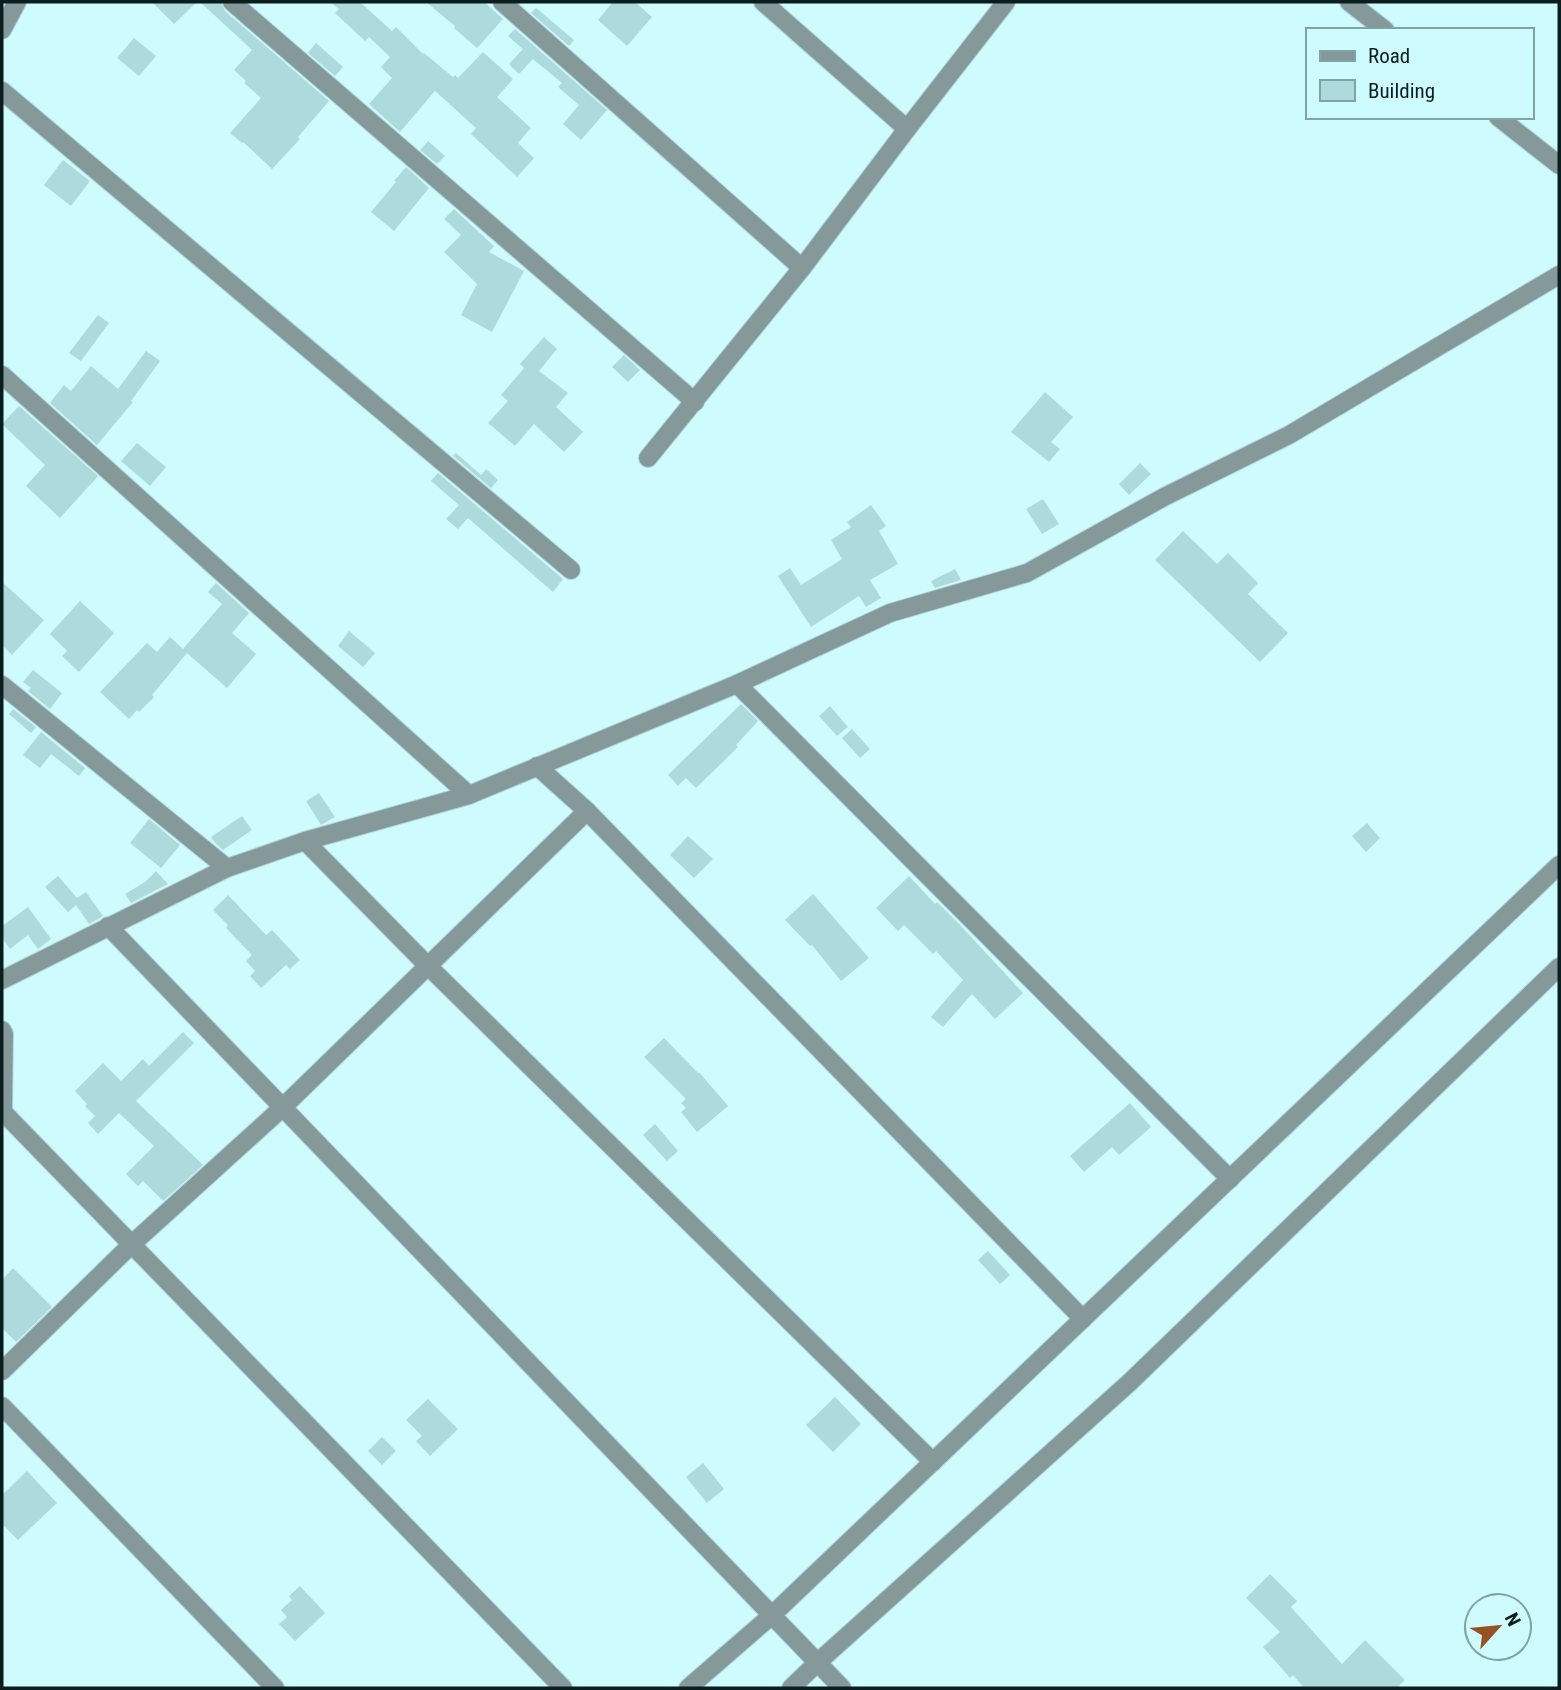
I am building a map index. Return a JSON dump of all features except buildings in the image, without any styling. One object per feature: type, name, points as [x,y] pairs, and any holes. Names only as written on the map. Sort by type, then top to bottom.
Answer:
[{"type":"street","points":[[2,30],[17,2]]},
{"type":"street","points":[[232,2],[695,402]]},
{"type":"street","points":[[502,2],[802,268]]},
{"type":"street","points":[[763,2],[907,129]]},
{"type":"street","points":[[648,458],[802,268],[1006,2]]},
{"type":"street","points":[[1349,2],[1382,28]]},
{"type":"street","points":[[2,91],[571,570]]},
{"type":"street","points":[[1501,119],[1559,164]]},
{"type":"street","points":[[2,980],[227,868],[305,841],[469,795],[737,684],[890,613],[1027,572],[1164,497],[1289,435],[1559,275]]},
{"type":"street","points":[[2,375],[469,795]]},
{"type":"street","points":[[737,684],[1230,1179]]},
{"type":"street","points":[[2,685],[227,868]]},
{"type":"street","points":[[537,766],[587,811],[1083,1319]]},
{"type":"street","points":[[2,1371],[132,1244],[282,1108],[587,811]]},
{"type":"street","points":[[305,841],[428,966],[933,1461]]},
{"type":"street","points":[[688,1688],[771,1616],[1559,865]]},
{"type":"street","points":[[108,926],[842,1688]]},
{"type":"street","points":[[791,1688],[1130,1382],[1559,967]]},
{"type":"street","points":[[2,1030],[3,1112],[563,1688]]},
{"type":"street","points":[[2,1406],[275,1688]]}]
